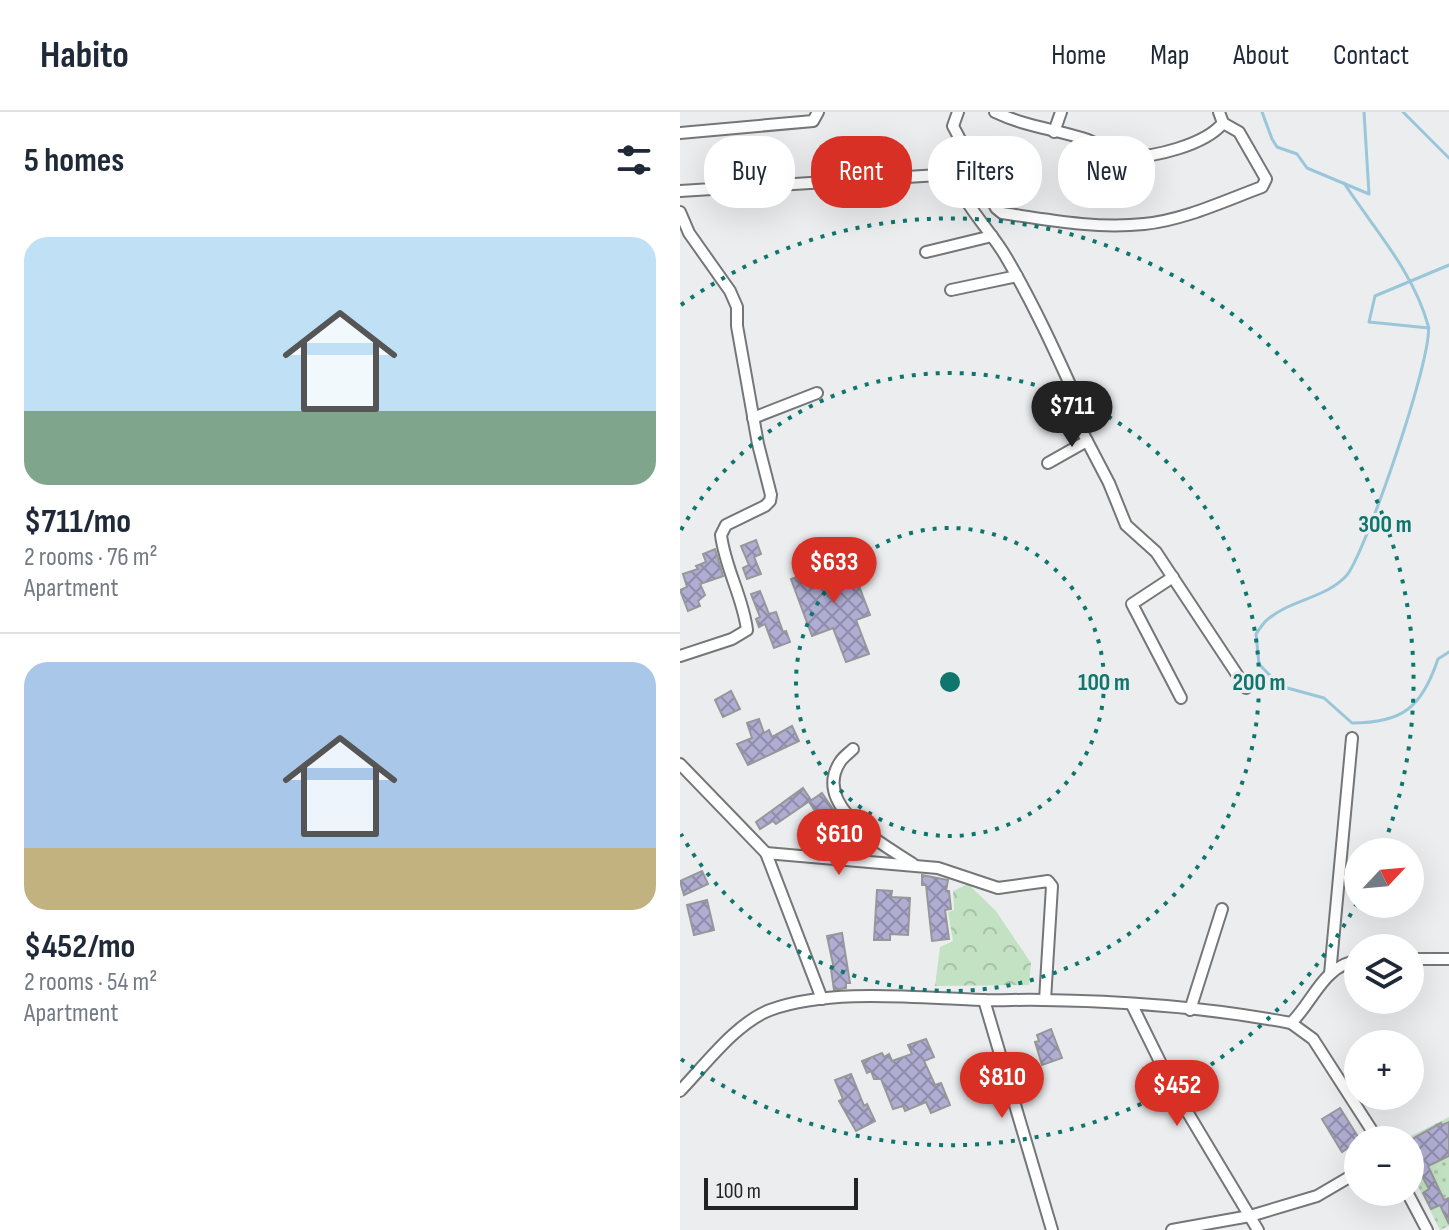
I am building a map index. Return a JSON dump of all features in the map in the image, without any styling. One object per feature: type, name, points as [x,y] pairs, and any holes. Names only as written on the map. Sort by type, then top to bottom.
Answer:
[{"type":"street","points":[[680,133],[813,121],[818,112]]},
{"type":"street","points":[[958,112],[953,126],[996,208],[1002,213],[1099,225],[1146,224],[1188,214],[1262,187],[1266,179],[1239,132],[1221,118],[1209,137],[1166,151],[1124,157],[1087,139],[1016,122],[995,112]]},
{"type":"street","points":[[1054,132],[1061,112]]},
{"type":"street","points":[[680,191],[939,175],[956,179],[961,192],[1033,303],[1077,400],[1074,416],[1109,483],[1126,525],[1156,552],[1246,688]]},
{"type":"street","points":[[680,212],[689,233],[730,291],[737,307],[737,326],[753,418],[771,495],[770,501],[726,525],[721,535],[745,609],[747,630],[732,639],[680,656]]},
{"type":"street","points":[[926,252],[992,236]]},
{"type":"street","points":[[951,290],[1017,276]]},
{"type":"street","points":[[753,418],[817,393]]},
{"type":"street","points":[[1048,463],[1087,441]]},
{"type":"street","points":[[1173,577],[1132,604],[1181,698]]},
{"type":"street","points":[[1330,974],[1352,738]]},
{"type":"street","points":[[853,749],[839,763],[835,778],[835,791],[840,804],[849,819],[915,865]]},
{"type":"street","points":[[680,764],[766,853],[822,999]]},
{"type":"street","points":[[766,853],[938,868],[998,888],[1045,881],[1051,884],[1045,1000]]},
{"type":"street","points":[[1190,1010],[1222,909]]},
{"type":"street","points":[[1424,959],[1449,959]]},
{"type":"street","points":[[1291,1023],[1330,974],[1344,966]]},
{"type":"street","points":[[680,1091],[745,1023],[771,1010],[822,999],[909,996],[1045,1000],[1190,1010],[1291,1023],[1313,1039],[1369,1126]]},
{"type":"street","points":[[984,1000],[1052,1230]]},
{"type":"street","points":[[1132,1005],[1173,1088],[1258,1230]]},
{"type":"street","points":[[1172,1230],[1250,1216],[1317,1196],[1344,1180]]},
{"type":"street","points":[[1414,1206],[1427,1230]]},
{"type":"green space","points":[[968,884],[996,911],[1031,963],[1029,985],[935,986],[940,947],[953,941],[948,912],[954,910],[953,891]]},
{"type":"green space","points":[[1449,1117],[1449,1226],[1440,1230],[1424,1198],[1424,1130]]},
{"type":"building","points":[[756,540],[761,554],[754,557],[761,574],[747,579],[743,568],[749,565],[741,546]]},
{"type":"building","points":[[715,549],[723,576],[700,584],[705,595],[698,601],[700,606],[688,611],[680,590],[687,587],[683,574],[698,569],[696,566],[706,562],[703,554]]},
{"type":"building","points":[[848,557],[870,615],[856,620],[869,654],[846,662],[833,628],[812,636],[791,579]]},
{"type":"building","points":[[760,591],[769,614],[776,612],[790,642],[774,648],[765,624],[759,627],[756,619],[760,617],[751,594]]},
{"type":"building","points":[[731,691],[740,709],[723,717],[715,700]]},
{"type":"building","points":[[759,719],[764,733],[769,730],[772,737],[792,726],[799,741],[748,765],[737,744],[752,738],[747,723]]},
{"type":"building","points":[[803,788],[811,800],[776,824],[773,821],[760,829],[756,822]]},
{"type":"building","points":[[822,793],[835,812],[822,821],[809,802]]},
{"type":"building","points":[[702,871],[708,884],[684,895],[680,881]]},
{"type":"building","points":[[922,875],[948,880],[946,891],[949,891],[951,909],[945,910],[949,939],[932,941],[926,885],[922,885]]},
{"type":"building","points":[[877,890],[892,891],[891,897],[910,898],[908,935],[890,934],[890,940],[874,940]]},
{"type":"building","points":[[707,900],[714,930],[694,935],[687,905]]},
{"type":"building","points":[[842,933],[850,983],[846,983],[846,988],[834,990],[831,969],[834,969],[827,936]]},
{"type":"building","points":[[1051,1029],[1062,1058],[1042,1065],[1035,1042],[1039,1041],[1037,1035]]},
{"type":"building","points":[[926,1039],[934,1057],[924,1061],[935,1085],[941,1083],[950,1105],[931,1113],[926,1102],[905,1111],[903,1106],[893,1109],[881,1079],[874,1079],[871,1071],[867,1073],[862,1061],[882,1053],[884,1057],[889,1054],[892,1061],[912,1054],[908,1045]]},
{"type":"building","points":[[851,1074],[864,1106],[867,1104],[875,1121],[856,1131],[839,1101],[843,1099],[835,1080]]},
{"type":"building","points":[[1340,1108],[1351,1126],[1344,1126],[1342,1152],[1322,1119]]},
{"type":"building","points":[[1449,1122],[1449,1156],[1428,1166],[1444,1200],[1449,1198],[1449,1224],[1440,1205],[1431,1209],[1424,1195],[1429,1189],[1424,1180],[1424,1132]]},
{"type":"waterway","points":[[1262,112],[1277,147],[1297,154],[1307,168],[1369,194],[1364,112]]},
{"type":"waterway","points":[[1403,112],[1449,158]]},
{"type":"waterway","points":[[1344,183],[1413,286],[1428,325],[1427,342],[1397,451],[1356,558],[1339,583],[1276,613],[1264,623],[1256,634],[1259,664],[1280,686],[1324,698],[1352,723],[1370,722],[1385,720],[1408,709],[1425,689],[1438,659],[1449,652]]},
{"type":"waterway","points":[[1429,328],[1369,322],[1375,296],[1449,265]]}]
